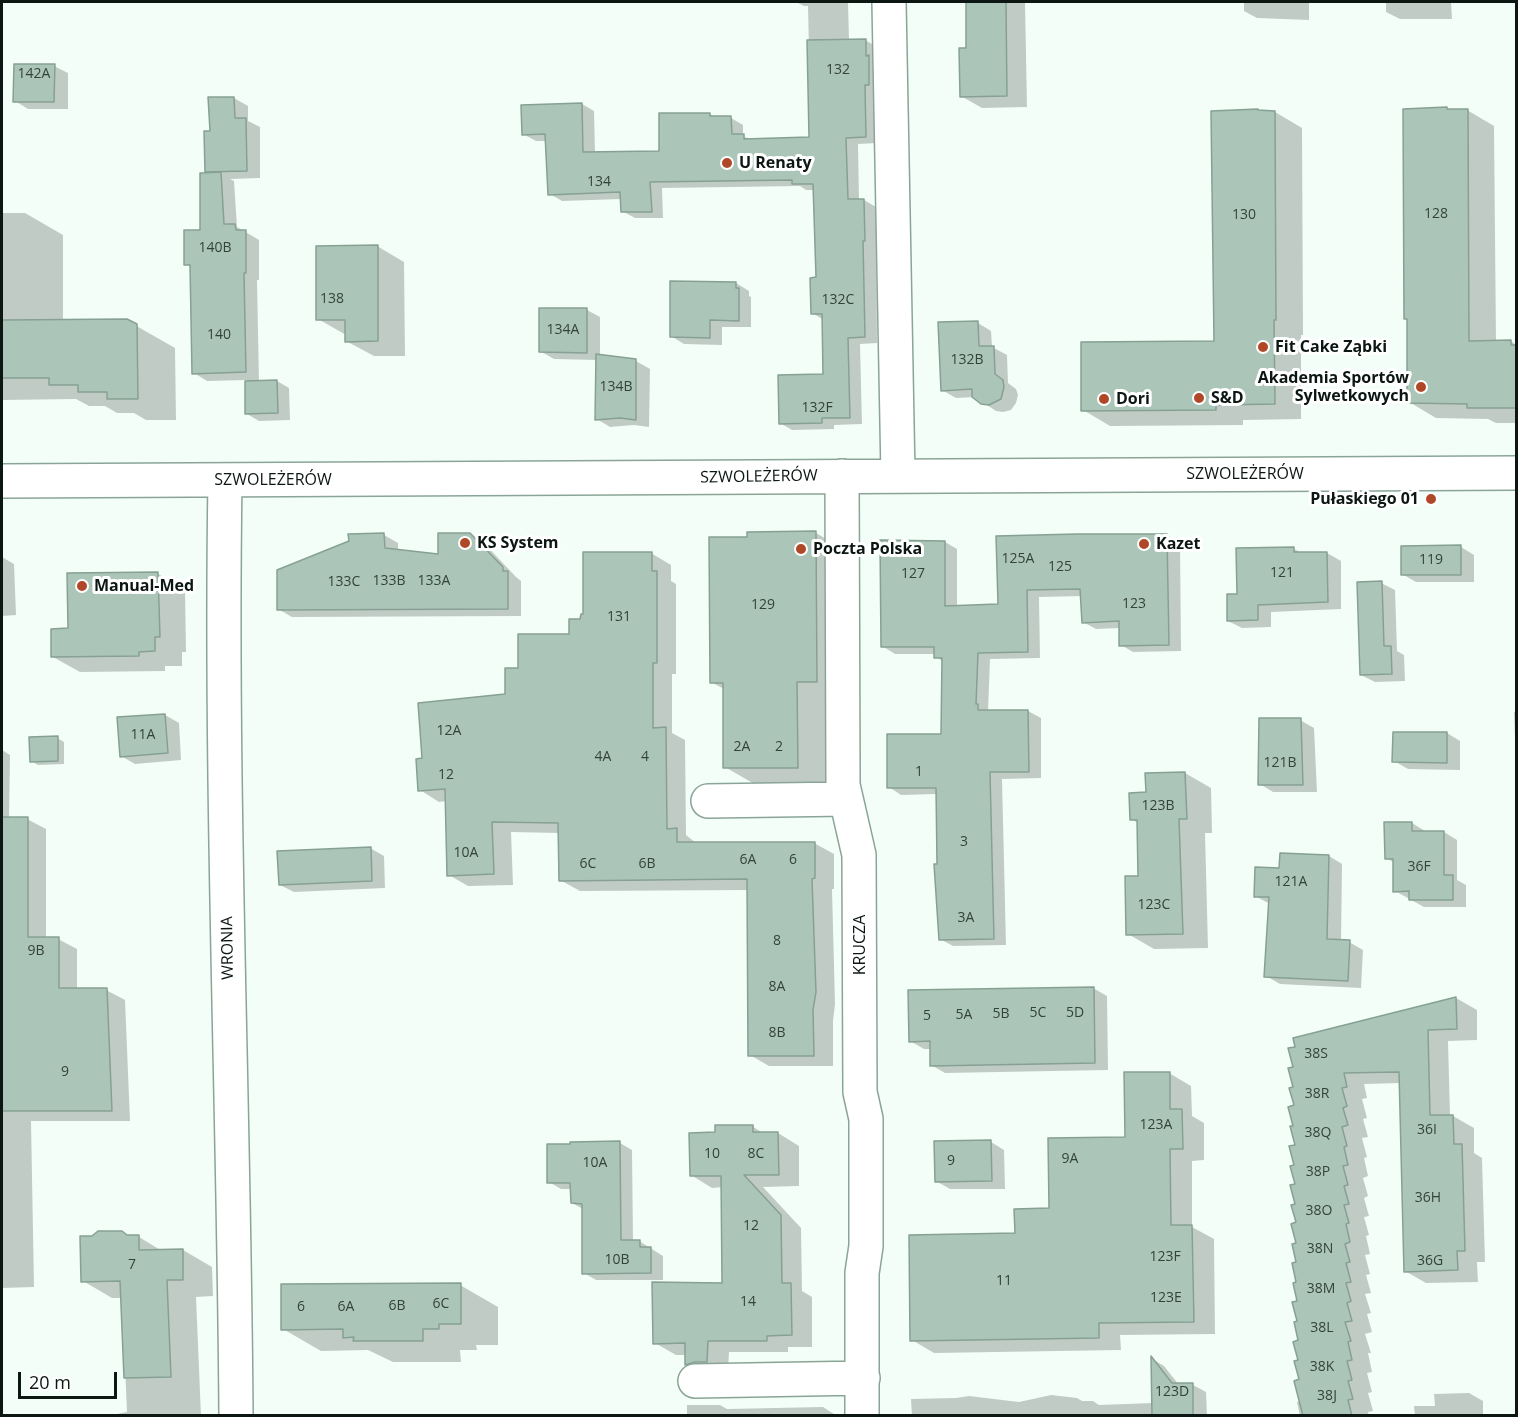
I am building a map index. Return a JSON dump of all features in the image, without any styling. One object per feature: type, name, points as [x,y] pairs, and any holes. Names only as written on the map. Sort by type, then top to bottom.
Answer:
[{"type":"street","points":[[889,2],[898,476]]},
{"type":"street","name":"SZWOLEŻERÓW","points":[[2,482],[1516,473]]},
{"type":"street","name":"KRUCZA","points":[[842,476],[843,785],[859,855],[860,1092],[866,1119],[866,1246],[862,1273],[862,1416]]},
{"type":"street","name":"WRONIA","points":[[225,480],[227,920],[234,1202],[236,1416]]},
{"type":"street","points":[[708,801],[846,799]]},
{"type":"street","points":[[695,1382],[862,1378]]},
{"type":"building","points":[[966,2],[1006,2],[1007,96],[960,97],[959,48],[966,48]]},
{"type":"building","points":[[866,39],[866,56],[869,55],[869,85],[865,85],[866,137],[846,138],[848,199],[864,199],[865,241],[863,241],[865,337],[848,338],[850,418],[822,418],[822,423],[779,424],[778,375],[823,374],[822,314],[811,314],[810,278],[816,277],[813,184],[792,184],[792,180],[650,182],[652,212],[621,212],[620,192],[548,195],[545,134],[522,135],[521,105],[582,103],[583,152],[659,151],[659,113],[710,113],[710,116],[731,116],[732,134],[744,134],[744,139],[809,137],[807,40]]},
{"type":"building","points":[[14,64],[55,64],[54,102],[13,102]]},
{"type":"building","points":[[208,97],[234,97],[235,118],[246,118],[247,171],[205,172],[204,131],[210,131]]},
{"type":"building","points":[[1447,107],[1447,109],[1468,109],[1469,341],[1511,340],[1511,345],[1516,345],[1516,408],[1467,408],[1467,404],[1407,403],[1407,319],[1404,319],[1403,109]]},
{"type":"building","points":[[1258,109],[1275,111],[1275,404],[1216,405],[1216,410],[1081,411],[1081,342],[1214,341],[1211,111]]},
{"type":"building","points":[[221,172],[224,224],[235,224],[236,230],[246,230],[246,273],[244,273],[246,372],[192,374],[190,265],[184,265],[184,230],[200,230],[200,173]]},
{"type":"building","points":[[378,245],[378,341],[345,342],[345,320],[316,320],[316,246]]},
{"type":"building","points":[[670,281],[736,282],[736,288],[739,288],[739,321],[710,320],[710,338],[670,337]]},
{"type":"building","points":[[539,308],[587,308],[587,353],[539,352]]},
{"type":"building","points":[[127,319],[137,324],[138,399],[107,399],[107,392],[78,392],[78,385],[49,385],[49,378],[2,378],[2,320]]},
{"type":"building","points":[[978,321],[979,346],[994,346],[995,374],[1003,380],[1004,387],[1001,399],[989,405],[981,404],[972,397],[972,389],[941,391],[938,322]]},
{"type":"building","points":[[596,354],[636,359],[636,420],[620,418],[595,420]]},
{"type":"building","points":[[277,380],[278,413],[245,414],[245,381]]},
{"type":"building","points":[[816,531],[817,682],[797,682],[798,768],[723,768],[723,683],[710,683],[709,537],[747,537],[747,532]]},
{"type":"building","points":[[384,533],[385,548],[438,554],[438,533],[470,533],[503,567],[503,571],[508,571],[508,609],[277,610],[277,570],[349,541],[348,534]]},
{"type":"building","points":[[1167,534],[1169,645],[1119,646],[1119,621],[1082,623],[1080,589],[1027,590],[1028,652],[978,653],[976,704],[978,704],[978,710],[1028,710],[1029,772],[990,772],[994,939],[939,940],[934,864],[937,864],[936,788],[887,788],[887,734],[941,734],[942,658],[934,658],[934,647],[881,647],[880,540],[945,541],[945,606],[998,604],[996,536]]},
{"type":"building","points":[[1461,545],[1461,575],[1401,575],[1401,546]]},
{"type":"building","points":[[1294,547],[1294,552],[1327,552],[1328,602],[1258,605],[1258,620],[1227,621],[1227,594],[1237,594],[1236,548]]},
{"type":"building","points":[[583,552],[652,552],[652,571],[657,571],[657,663],[653,663],[653,728],[666,727],[667,829],[677,828],[677,842],[815,842],[815,878],[812,879],[816,992],[813,1010],[814,1056],[748,1056],[747,879],[559,881],[558,823],[492,822],[494,874],[447,876],[445,789],[418,791],[416,759],[422,758],[418,703],[505,694],[505,668],[518,668],[518,634],[569,634],[569,619],[580,619],[583,614]]},
{"type":"building","points":[[158,572],[160,637],[155,637],[155,651],[139,652],[139,656],[51,657],[51,629],[68,628],[67,573]]},
{"type":"building","points":[[1382,581],[1384,646],[1391,646],[1392,674],[1360,675],[1357,582]]},
{"type":"building","points":[[165,714],[168,753],[120,757],[117,717]]},
{"type":"building","points":[[1259,718],[1301,718],[1303,785],[1258,785]]},
{"type":"building","points":[[1393,732],[1447,732],[1447,763],[1392,762]]},
{"type":"building","points":[[58,736],[58,761],[30,762],[29,737]]},
{"type":"building","points":[[1185,772],[1187,819],[1179,819],[1183,934],[1126,935],[1125,876],[1138,876],[1137,820],[1130,820],[1129,793],[1146,792],[1145,773]]},
{"type":"building","points":[[2,817],[28,817],[28,937],[59,937],[59,988],[107,988],[112,1111],[2,1111]]},
{"type":"building","points":[[1384,822],[1412,822],[1412,831],[1444,831],[1444,875],[1453,875],[1453,900],[1409,900],[1409,891],[1393,892],[1393,859],[1385,859]]},
{"type":"building","points":[[371,847],[372,881],[279,885],[277,851]]},
{"type":"building","points":[[1280,853],[1329,855],[1327,939],[1350,940],[1348,981],[1264,977],[1269,897],[1254,897],[1255,867],[1279,868]]},
{"type":"building","points":[[1094,987],[1095,1063],[930,1066],[930,1041],[909,1042],[908,990]]},
{"type":"building","points":[[1456,997],[1457,1029],[1428,1030],[1430,1115],[1453,1115],[1454,1144],[1462,1144],[1465,1251],[1457,1251],[1458,1270],[1404,1272],[1399,1072],[1344,1073],[1347,1087],[1342,1088],[1347,1106],[1343,1108],[1348,1125],[1342,1127],[1347,1146],[1344,1147],[1348,1165],[1343,1166],[1348,1185],[1344,1186],[1349,1204],[1344,1205],[1349,1223],[1346,1224],[1350,1242],[1345,1244],[1350,1262],[1346,1263],[1351,1282],[1346,1283],[1351,1301],[1347,1303],[1352,1321],[1345,1322],[1351,1341],[1348,1342],[1352,1360],[1347,1361],[1352,1380],[1348,1381],[1353,1399],[1348,1400],[1352,1416],[1303,1416],[1294,1381],[1299,1379],[1294,1361],[1298,1360],[1293,1342],[1298,1340],[1294,1322],[1297,1321],[1292,1302],[1297,1301],[1292,1263],[1296,1262],[1292,1244],[1296,1243],[1291,1224],[1296,1222],[1291,1205],[1295,1204],[1290,1185],[1295,1184],[1290,1166],[1294,1165],[1289,1146],[1295,1145],[1288,1107],[1294,1105],[1289,1088],[1293,1087],[1288,1068],[1293,1067],[1288,1048],[1295,1047],[1293,1038]]},
{"type":"building","points":[[1124,1072],[1170,1072],[1170,1109],[1182,1109],[1183,1149],[1170,1149],[1171,1225],[1192,1225],[1194,1322],[1099,1323],[1099,1338],[910,1341],[909,1235],[1015,1233],[1014,1209],[1049,1208],[1048,1138],[1125,1137]]},
{"type":"building","points":[[715,1125],[753,1125],[753,1132],[778,1132],[779,1175],[744,1175],[781,1215],[782,1283],[791,1283],[792,1335],[767,1336],[767,1341],[708,1341],[707,1362],[685,1365],[685,1343],[653,1344],[652,1282],[722,1283],[721,1176],[690,1176],[689,1133],[715,1132]]},
{"type":"building","points":[[991,1140],[992,1181],[935,1182],[934,1141]]},
{"type":"building","points":[[620,1141],[621,1240],[640,1240],[640,1247],[651,1247],[651,1273],[582,1274],[582,1204],[571,1203],[570,1183],[547,1183],[547,1144]]},
{"type":"building","points":[[98,1231],[122,1231],[127,1235],[139,1235],[139,1250],[183,1249],[183,1280],[167,1280],[171,1377],[124,1378],[120,1281],[81,1282],[80,1236],[92,1236]]},
{"type":"building","points":[[461,1283],[461,1324],[439,1324],[439,1329],[423,1329],[423,1341],[353,1341],[354,1337],[343,1338],[343,1329],[281,1330],[281,1284]]},
{"type":"building","points":[[1151,1356],[1172,1383],[1193,1383],[1193,1416],[1152,1416]]},
{"type":"place","name":"U Renaty","points":[[727,163]]},
{"type":"place","name":"Fit Cake Ząbki","points":[[1263,347]]},
{"type":"place","name":"Akademia Sportów Sylwetkowych","points":[[1421,387]]},
{"type":"place","name":"S&D","points":[[1199,398]]},
{"type":"place","name":"Dori","points":[[1104,399]]},
{"type":"place","name":"Pułaskiego 01","points":[[1431,499]]},
{"type":"place","name":"KS System","points":[[465,543]]},
{"type":"place","name":"Kazet","points":[[1144,544]]},
{"type":"place","name":"Poczta Polska","points":[[801,549]]},
{"type":"place","name":"Manual-Med","points":[[82,586]]}]
